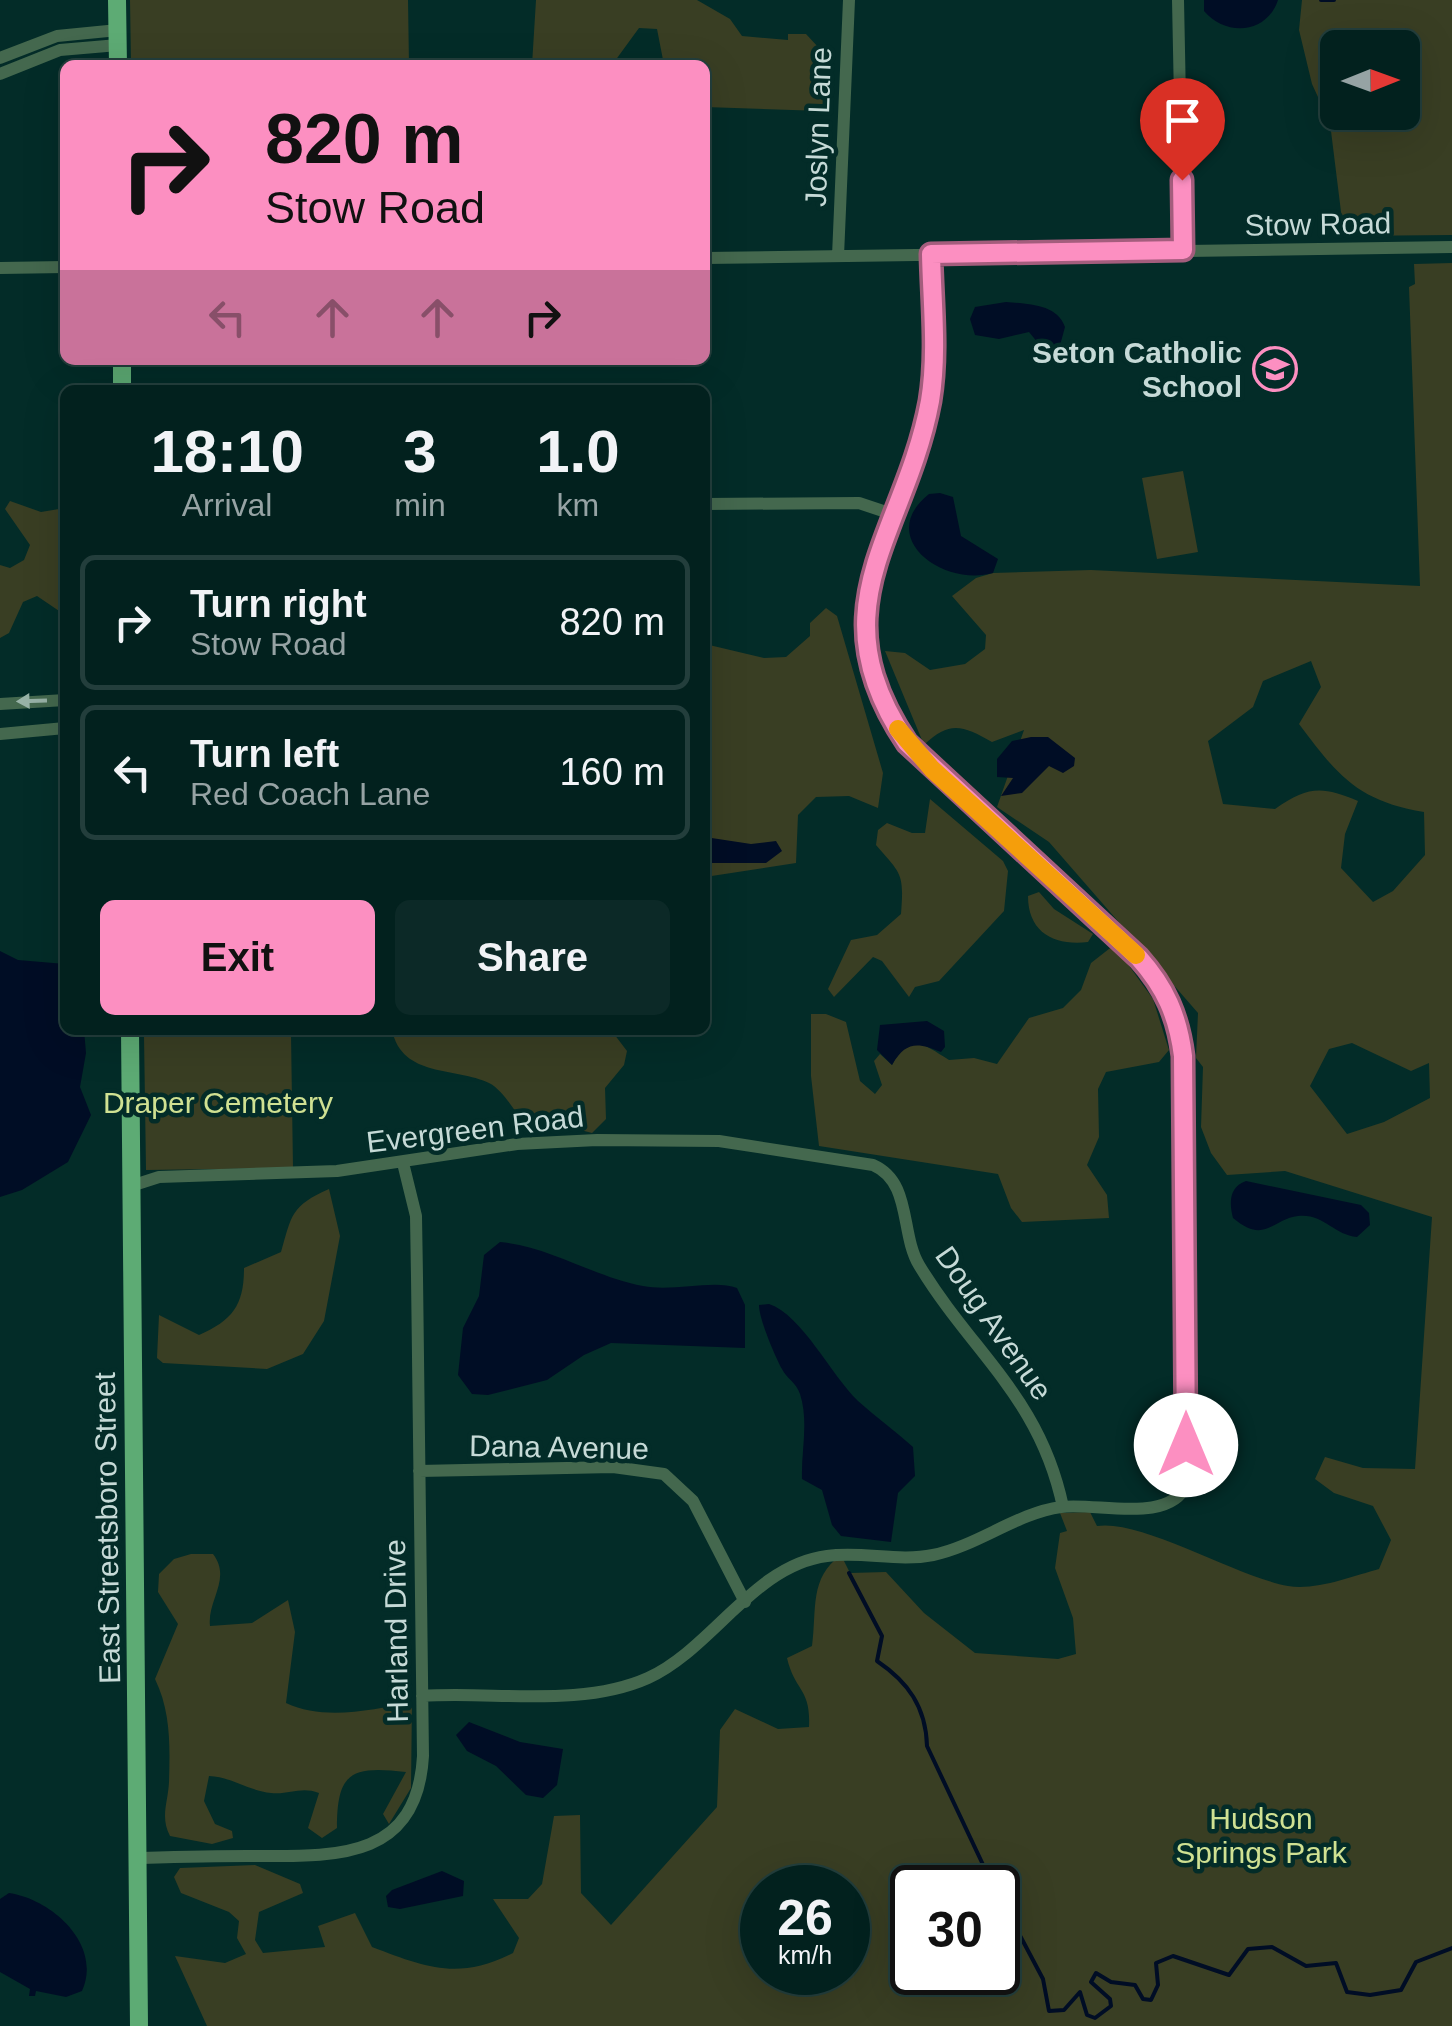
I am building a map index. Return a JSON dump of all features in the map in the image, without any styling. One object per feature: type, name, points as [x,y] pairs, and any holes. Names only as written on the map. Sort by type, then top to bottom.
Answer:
[{"type":"main road","points":[[117,0],[118,60]]},
{"type":"main road","name":"East Streetsboro Street","points":[[130,1035],[139,2026]]},
{"type":"street","name":"Joslyn Lane","points":[[838,256],[849,0]]},
{"type":"street","points":[[1178,0],[1183,250]]},
{"type":"street","points":[[0,58],[58,36],[118,38]]},
{"type":"street","points":[[0,74],[60,50],[118,38]]},
{"type":"street","name":"Stow Road","points":[[710,258],[1452,247]]},
{"type":"street","points":[[422,1696],[576,1693],[632,1684],[690,1652],[788,1568],[814,1558],[934,1555],[1063,1507],[1166,1506],[1174,1502],[1187,1484],[1180,1031],[1160,982],[1139,958],[932,769],[889,716],[872,674],[865,614],[874,561],[930,399],[931,254]]},
{"type":"street","points":[[0,268],[60,267]]},
{"type":"street","points":[[710,504],[859,503],[892,514]]},
{"type":"street","points":[[0,704],[60,700]]},
{"type":"street","points":[[0,734],[60,728]]},
{"type":"street","name":"Evergreen Road","points":[[131,1186],[159,1177],[336,1171],[517,1144],[677,1139],[718,1141],[884,1170]]},
{"type":"street","name":"Harland Drive","points":[[138,1858],[336,1854],[379,1841],[398,1826],[418,1796],[423,1756],[416,1216],[404,1163]]},
{"type":"street","name":"Doug Avenue","points":[[884,1170],[898,1186],[907,1240],[917,1262],[998,1366],[1034,1422],[1063,1507]]},
{"type":"street","name":"Dana Avenue","points":[[419,1472],[613,1467],[664,1474],[693,1500],[745,1602]]},
{"type":"green space","points":[[130,0],[408,0],[409,60],[131,60]]},
{"type":"green space","points":[[536,0],[697,0],[730,19],[742,36],[788,40],[788,34],[806,34],[832,62],[830,103],[822,111],[710,107],[710,60],[663,60],[657,29],[639,28],[616,60],[532,60]]},
{"type":"green space","points":[[1302,0],[1452,0],[1452,235],[1344,236],[1331,130],[1420,130],[1420,30],[1320,30],[1320,101],[1299,30]]},
{"type":"green space","name":"Hudson Springs Park","points":[[1452,263],[1452,2026],[207,2026],[175,1956],[225,1963],[246,1954],[237,1938],[239,1921],[229,1912],[181,1893],[174,1877],[180,1868],[255,1865],[300,1884],[303,1893],[259,1912],[255,1940],[263,1953],[325,1947],[318,1926],[355,1913],[372,1947],[425,1965],[475,1967],[513,1953],[519,1938],[493,1899],[528,1899],[542,1884],[554,1816],[580,1815],[581,1893],[611,1925],[717,1807],[720,1730],[735,1709],[778,1729],[809,1727],[808,1705],[787,1658],[812,1646],[819,1584],[841,1555],[850,1573],[886,1572],[924,1613],[975,1653],[1058,1659],[1076,1654],[1073,1618],[1055,1568],[1060,1533],[1067,1531],[1060,1513],[1090,1512],[1097,1526],[1139,1531],[1288,1586],[1322,1585],[1379,1569],[1391,1540],[1373,1506],[1334,1493],[1315,1479],[1325,1457],[1363,1468],[1415,1469],[1432,1217],[1285,1171],[1227,1175],[1211,1153],[1201,1127],[1203,1067],[1196,1058],[1198,1013],[1049,842],[997,807],[1024,730],[992,742],[965,729],[949,729],[924,745],[885,651],[905,653],[930,670],[965,664],[985,649],[986,635],[952,596],[976,578],[993,573],[1091,570],[1420,586],[1409,287],[1415,284],[1414,264]],"holes":[[[1311,661],[1321,687],[1299,724],[1351,783],[1382,801],[1424,812],[1425,855],[1393,891],[1373,902],[1341,868],[1345,834],[1358,801],[1315,791],[1275,809],[1223,804],[1208,741],[1253,707],[1263,681]],[[1352,1043],[1411,1071],[1429,1063],[1430,1098],[1384,1122],[1347,1134],[1310,1086],[1329,1049]]]},
{"type":"green space","points":[[1183,471],[1198,552],[1157,559],[1142,478]]},
{"type":"green space","points":[[10,501],[41,512],[60,509],[60,612],[37,596],[23,602],[9,633],[0,638],[0,565],[10,568],[24,560],[30,545],[5,509]]},
{"type":"green space","points":[[826,608],[837,616],[883,773],[878,808],[849,796],[816,797],[798,815],[796,863],[710,876],[710,645],[764,658],[786,657],[810,636],[810,623]]},
{"type":"green space","points":[[930,799],[1003,861],[1008,871],[1004,911],[939,981],[915,987],[909,997],[882,961],[873,957],[834,997],[828,989],[851,940],[877,935],[901,914],[901,882],[896,869],[876,845],[878,830],[887,823],[912,833],[925,833]]},
{"type":"green space","points":[[1039,892],[1054,909],[1093,934],[1088,942],[1065,942],[1038,928],[1028,896]]},
{"type":"green space","points":[[1114,945],[1153,999],[1169,1050],[1159,1062],[1106,1072],[1098,1089],[1099,1137],[1087,1165],[1107,1195],[1109,1218],[1022,1222],[1011,1208],[998,1174],[819,1146],[811,1076],[811,1014],[826,1014],[846,1022],[860,1081],[875,1094],[882,1085],[874,1061],[880,1054],[892,1065],[911,1044],[925,1046],[949,1060],[974,1058],[997,1064],[1029,1018],[1063,1008],[1081,990],[1091,963]]},
{"type":"green space","name":"Draper Cemetery","points":[[291,1035],[293,1168],[146,1170],[144,1036]]},
{"type":"green space","points":[[394,1035],[615,1035],[627,1051],[624,1065],[605,1088],[606,1119],[592,1133],[550,1122],[525,1124],[494,1086],[418,1064],[398,1045]]},
{"type":"green space","points":[[329,1189],[340,1236],[324,1321],[303,1354],[267,1369],[163,1363],[157,1358],[159,1315],[199,1335],[220,1323],[239,1302],[244,1268],[281,1252],[300,1206]]},
{"type":"green space","points":[[213,1554],[218,1563],[220,1581],[210,1626],[252,1623],[288,1600],[295,1632],[286,1703],[332,1713],[412,1702],[411,1788],[389,1824],[383,1814],[406,1772],[372,1770],[351,1776],[340,1794],[337,1828],[322,1838],[308,1828],[319,1793],[271,1793],[209,1776],[204,1801],[215,1824],[232,1831],[233,1838],[212,1844],[170,1836],[165,1816],[168,1729],[155,1679],[178,1624],[158,1592],[159,1574],[174,1559]]},
{"type":"water","points":[[1204,0],[1278,0],[1265,20],[1234,28],[1204,11]]},
{"type":"water","points":[[1006,302],[1041,307],[1056,314],[1065,327],[1059,349],[1043,349],[1029,332],[999,339],[975,335],[970,319],[975,307]]},
{"type":"water","points":[[929,494],[953,497],[961,536],[998,559],[993,573],[954,573],[922,555],[912,542],[909,526],[914,510]]},
{"type":"water","points":[[1048,737],[1075,758],[1074,766],[1063,773],[1049,766],[1022,793],[1001,796],[1013,778],[997,777],[997,759],[1012,741]]},
{"type":"water","points":[[710,838],[751,844],[776,841],[782,851],[766,863],[710,863]]},
{"type":"water","points":[[0,951],[18,960],[60,964],[60,1035],[84,1035],[86,1053],[80,1087],[91,1115],[68,1162],[22,1190],[0,1197]]},
{"type":"water","points":[[927,1021],[944,1031],[945,1047],[941,1052],[914,1046],[902,1051],[892,1065],[877,1050],[880,1025]]},
{"type":"water","points":[[1246,1181],[1361,1205],[1369,1213],[1370,1225],[1357,1237],[1315,1218],[1298,1216],[1253,1230],[1233,1218],[1232,1212],[1233,1191]]},
{"type":"water","points":[[500,1242],[536,1249],[643,1286],[737,1288],[745,1305],[745,1348],[611,1343],[584,1355],[547,1380],[488,1395],[472,1394],[458,1375],[463,1328],[479,1296],[484,1255]]},
{"type":"water","points":[[769,1304],[805,1333],[858,1401],[913,1447],[915,1476],[898,1493],[891,1542],[841,1536],[832,1525],[822,1490],[802,1479],[803,1405],[764,1328],[759,1305]]},
{"type":"water","points":[[469,1722],[520,1742],[563,1749],[557,1785],[543,1798],[526,1795],[496,1766],[467,1751],[456,1735]]},
{"type":"water","points":[[442,1871],[464,1881],[463,1896],[400,1909],[388,1907],[386,1896],[392,1890]]},
{"type":"water","points":[[9,1893],[41,1904],[69,1927],[85,1957],[87,1974],[82,1991],[66,1997],[36,1991],[35,1996],[29,1996],[30,1989],[0,1972],[0,1899]]},
{"type":"waterway","points":[[1321,0],[1334,0]]},
{"type":"waterway","points":[[849,1573],[882,1636],[877,1661],[898,1678],[919,1708],[927,1746],[983,1865]]},
{"type":"waterway","points":[[1020,1936],[1043,1979],[1049,2011],[1064,2010],[1080,1992],[1087,2015],[1095,2018],[1111,2006],[1110,1999],[1091,1982],[1096,1973],[1111,1982],[1135,1985],[1143,1999],[1151,2000],[1158,1985],[1156,1963],[1173,1956],[1229,1975],[1248,1949],[1272,1947],[1306,1966],[1336,1963],[1347,1992],[1370,1995],[1401,1990],[1416,1962],[1452,1948]]},
{"type":"slow traffic","points":[[898,729],[932,769],[1136,955]]},
{"type":"place","name":"Seton Catholic School","points":[[1275,369]]},
{"type":"route","points":[[1182,180],[1183,250],[931,254],[934,361],[930,399],[909,473],[874,561],[865,629],[880,698],[907,743],[1139,958],[1160,982],[1171,1004],[1183,1056],[1186,1445]]}]
